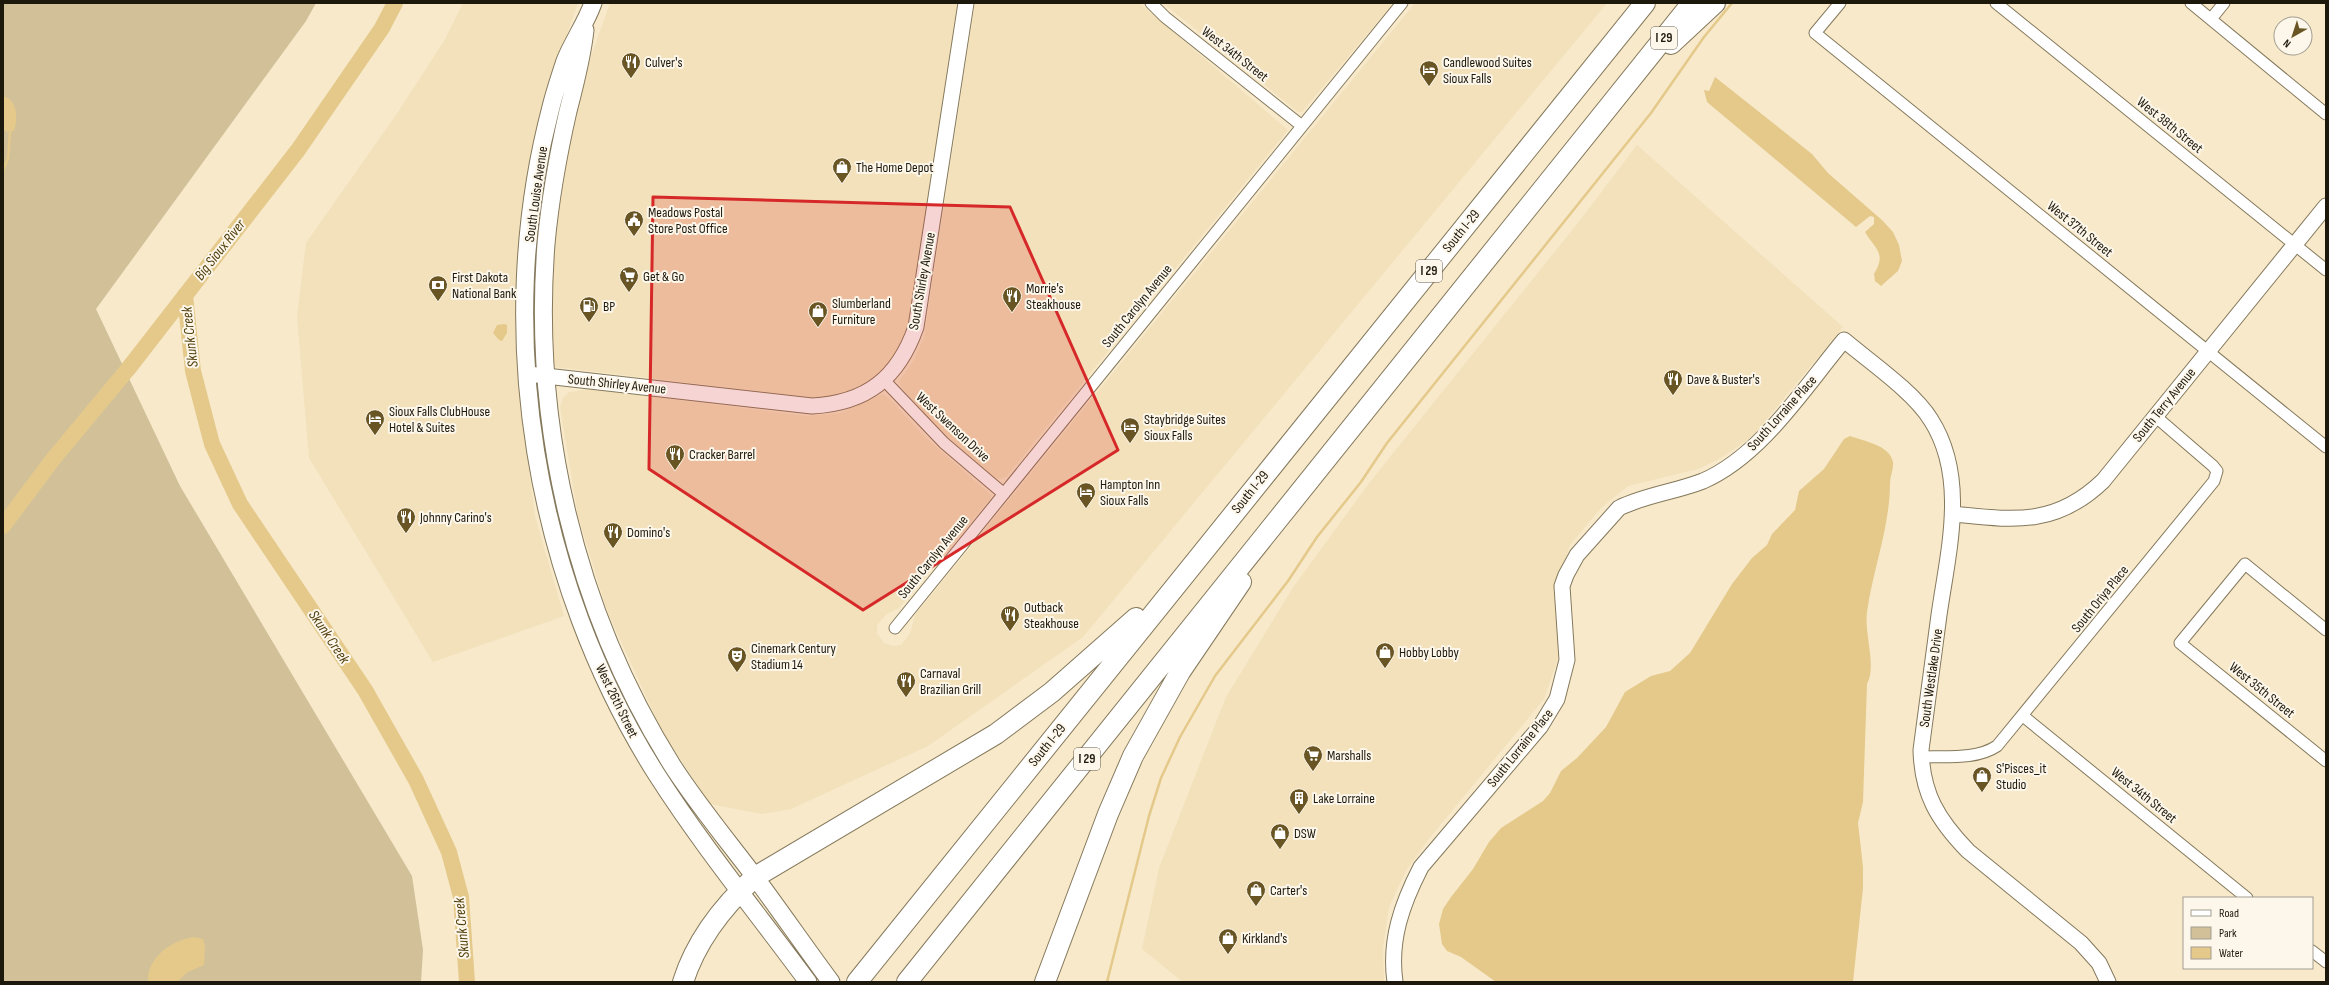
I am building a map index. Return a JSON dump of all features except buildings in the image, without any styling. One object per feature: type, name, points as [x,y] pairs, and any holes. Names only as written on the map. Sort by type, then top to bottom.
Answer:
[{"type":"highway","name":"South I-29","points":[[857,982],[1644,3]]},
{"type":"highway","name":"I 29","points":[[907,982],[1265,534],[1637,74],[1692,3]]},
{"type":"highway","points":[[1637,74],[1698,21],[1715,3]]},
{"type":"highway","points":[[1045,982],[1108,814],[1133,756],[1180,672],[1237,590],[1265,534]]},
{"type":"highway","points":[[682,982],[703,939],[725,907],[740,890],[755,877],[918,781],[1023,714],[1109,643],[1212,539]]},
{"type":"main road","name":"South Louise Avenue","points":[[528,374],[525,330],[526,262],[536,181],[551,106],[558,83],[566,59],[586,22],[593,3]]},
{"type":"main road","name":"South Louise Avenue","points":[[546,377],[544,286],[548,227],[561,147],[582,62],[586,22]]},
{"type":"main road","name":"West 26th Street","points":[[528,374],[530,414],[544,496],[565,575],[589,640],[629,726],[657,775],[804,976]]},
{"type":"main road","name":"West 26th Street","points":[[546,377],[554,453],[562,493],[582,570],[606,633],[641,711],[672,765],[831,982]]},
{"type":"street","name":"South Shirley Avenue","points":[[528,374],[812,406],[830,405],[851,400],[871,390],[884,380],[895,368],[910,344],[916,327],[966,3]]},
{"type":"street","name":"West 34th Street","points":[[1152,3],[1165,17],[1302,126]]},
{"type":"street","name":"South Carolyn Avenue","points":[[895,628],[1402,3]]},
{"type":"street","name":"West 37th Street","points":[[1840,3],[1815,33],[2326,447]]},
{"type":"street","name":"West 38th Street","points":[[1996,3],[2326,270]]},
{"type":"street","points":[[2191,3],[2326,114]]},
{"type":"street","points":[[2211,19],[2224,3]]},
{"type":"street","name":"South Terry Avenue","points":[[1953,514],[2019,519],[2032,518],[2064,508],[2094,490],[2103,481],[2326,206]]},
{"type":"street","name":"South Westlake Drive","points":[[1844,340],[1915,400],[1931,419],[1944,443],[1950,473],[1953,514],[1921,757],[1922,775],[1928,794],[1952,834],[1968,851],[2081,943],[2099,963],[2108,982]]},
{"type":"street","name":"South Lorraine Place","points":[[1395,982],[1393,953],[1398,920],[1408,892],[1421,867],[1540,727],[1557,699],[1567,660],[1562,586],[1570,564],[1619,508],[1629,503],[1674,491],[1703,481],[1745,454],[1768,432],[1844,340]]},
{"type":"street","name":"West Swenson Drive","points":[[884,380],[944,443],[1004,494]]},
{"type":"street","name":"South Oriya Place","points":[[1921,757],[1974,755],[1987,753],[2004,739],[2216,478],[2217,472],[2214,466],[2155,416]]},
{"type":"street","name":"West 35th Street","points":[[2326,630],[2245,564],[2180,643],[2326,761]]},
{"type":"street","name":"West 34th Street","points":[[2023,716],[2246,897]]},
{"type":"street","points":[[2313,952],[2326,962]]},
{"type":"highlighted area","points":[[653,197],[1010,207],[1118,450],[863,610],[649,469]]},
{"type":"shaded area","points":[[463,3],[578,3],[560,54],[519,333],[519,392],[535,516],[564,616],[433,662],[309,458],[297,316],[306,243],[398,112],[444,41]]},
{"type":"shaded area","points":[[610,3],[959,3],[909,325],[901,346],[889,364],[864,386],[839,396],[820,398],[555,367],[553,364],[551,264],[560,185],[589,62]]},
{"type":"shaded area","points":[[975,3],[1139,3],[1288,130],[1006,477],[1000,479],[995,478],[934,425],[900,385],[899,381],[913,362],[924,338]]},
{"type":"shaded area","points":[[1163,3],[1393,3],[1302,112],[1298,112]]},
{"type":"shaded area","points":[[1415,3],[1607,3],[1083,637],[928,746],[791,809],[762,814],[710,804],[662,731],[607,611],[578,516],[560,407],[563,398],[569,392],[591,389],[807,416],[841,413],[883,394],[889,398],[926,438],[991,495],[990,499],[899,608],[887,614],[877,625],[877,633],[884,643],[893,646],[901,645],[910,634],[915,615]]},
{"type":"shaded area","points":[[1637,145],[1843,327],[1752,437],[1719,459],[1698,469],[1628,486],[1601,508],[1570,545],[1555,591],[1556,621],[1561,650],[1544,699],[1428,840],[1406,871],[1389,907],[1383,948],[1384,982],[1183,982],[1142,949],[1159,868],[1226,697],[1294,586],[1370,482],[1581,219]]},
{"type":"green space","points":[[3,3],[316,3],[306,21],[96,309],[180,486],[412,876],[423,950],[421,982],[3,982]]},
{"type":"water","points":[[1715,77],[1812,154],[1828,173],[1883,221],[1893,232],[1899,245],[1902,261],[1898,271],[1881,286],[1875,281],[1874,274],[1878,267],[1880,256],[1876,247],[1865,232],[1874,224],[1874,217],[1870,216],[1856,227],[1707,102],[1704,90],[1709,91]]},
{"type":"water","points":[[3,96],[12,101],[16,110],[14,131],[7,132],[3,129]]},
{"type":"water","points":[[497,325],[507,325],[507,333],[502,341],[499,340],[493,333]]},
{"type":"water","points":[[1850,436],[1875,444],[1887,451],[1893,462],[1887,516],[1867,612],[1867,630],[1871,668],[1870,677],[1867,684],[1863,802],[1858,823],[1863,867],[1863,888],[1853,982],[1496,982],[1461,957],[1447,951],[1442,944],[1439,924],[1443,909],[1473,869],[1489,842],[1501,828],[1543,801],[1550,793],[1561,771],[1577,758],[1606,727],[1625,692],[1651,676],[1670,671],[1690,653],[1732,584],[1752,558],[1767,545],[1772,534],[1795,510],[1799,491],[1824,469],[1844,439]]},
{"type":"water","points":[[194,937],[203,939],[205,945],[204,965],[188,972],[177,982],[148,982],[152,965],[162,951],[177,942]]},
{"type":"waterway","name":"Big Sioux River","points":[[3,526],[54,458],[128,369],[298,150],[382,28],[395,3]]},
{"type":"waterway","points":[[1107,982],[1149,816],[1161,778],[1180,737],[1215,676],[1288,581],[1317,537],[1361,482],[1387,443],[1651,113],[1704,37],[1732,3]]},
{"type":"waterway","points":[[3,170],[8,159],[10,132]]},
{"type":"waterway","name":"Skunk Creek","points":[[185,295],[193,371],[212,444],[240,504],[365,690],[416,780],[449,852],[461,897],[467,982]]},
{"type":"place","name":"Culver's","points":[[631,79]]},
{"type":"place","name":"Candlewood Suites Sioux Falls","points":[[1429,87]]},
{"type":"place","name":"The Home Depot","points":[[842,184]]},
{"type":"place","name":"Meadows Postal Store Post Office","points":[[634,237]]},
{"type":"place","name":"Get & Go","points":[[629,293]]},
{"type":"place","name":"First Dakota National Bank","points":[[438,302]]},
{"type":"place","name":"Morrie's Steakhouse","points":[[1012,313]]},
{"type":"place","name":"BP","points":[[589,323]]},
{"type":"place","name":"Slumberland Furniture","points":[[818,328]]},
{"type":"place","name":"Dave & Buster's","points":[[1673,396]]},
{"type":"place","name":"Sioux Falls ClubHouse Hotel & Suites","points":[[375,436]]},
{"type":"place","name":"Staybridge Suites Sioux Falls","points":[[1130,444]]},
{"type":"place","name":"Cracker Barrel","points":[[675,471]]},
{"type":"place","name":"Hampton Inn Sioux Falls","points":[[1086,509]]},
{"type":"place","name":"Johnny Carino's","points":[[406,534]]},
{"type":"place","name":"Domino's","points":[[613,549]]},
{"type":"place","name":"Outback Steakhouse","points":[[1010,632]]},
{"type":"place","name":"Hobby Lobby","points":[[1385,669]]},
{"type":"place","name":"Cinemark Century Stadium 14","points":[[737,673]]},
{"type":"place","name":"Carnaval Brazilian Grill","points":[[906,698]]},
{"type":"place","name":"Marshalls","points":[[1313,772]]},
{"type":"place","name":"S'Pisces_it Studio","points":[[1982,793]]},
{"type":"place","name":"Lake Lorraine","points":[[1299,815]]},
{"type":"place","name":"DSW","points":[[1280,850]]},
{"type":"place","name":"Carter's","points":[[1256,907]]},
{"type":"place","name":"Kirkland's","points":[[1228,955]]}]
